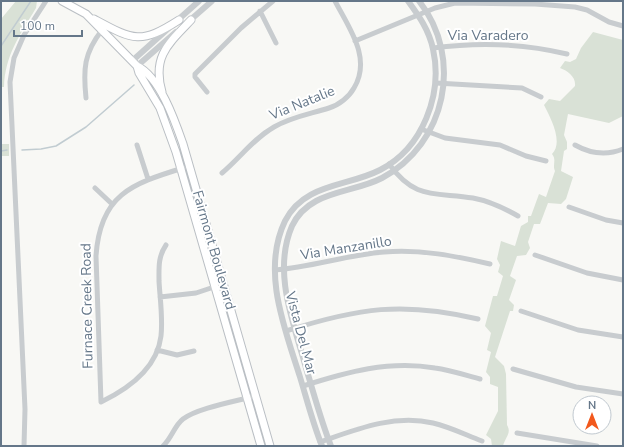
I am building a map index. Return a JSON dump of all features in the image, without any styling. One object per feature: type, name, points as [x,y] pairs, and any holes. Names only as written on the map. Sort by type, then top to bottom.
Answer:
[{"type":"main road","name":"Fairmont Boulevard","points":[[62,1],[86,14],[135,63],[145,70],[163,96],[177,126],[190,166],[254,396],[270,446]]},
{"type":"main road","points":[[86,14],[118,32],[138,38],[157,34],[179,20]]},
{"type":"main road","points":[[163,96],[158,73],[160,58],[174,37],[191,20]]},
{"type":"main road","name":"Fairmont Boulevard","points":[[135,63],[139,74],[153,96],[165,121],[181,169],[261,446]]},
{"type":"street","points":[[24,446],[25,409],[10,82],[14,58],[22,41],[46,1]]},
{"type":"street","points":[[135,63],[199,1]]},
{"type":"street","points":[[135,63],[191,20],[212,1]]},
{"type":"street","points":[[207,92],[195,77],[195,74],[231,37],[273,1]]},
{"type":"street","name":"Via Natalie","points":[[222,173],[252,142],[275,126],[303,115],[328,108],[346,98],[358,82],[361,67],[360,51],[335,1]]},
{"type":"street","name":"Vista Del Mar","points":[[321,444],[286,331],[278,298],[275,270],[281,232],[285,221],[300,201],[316,190],[364,177],[389,164],[409,145],[421,129],[431,106],[436,83],[433,48],[419,14],[408,1]]},
{"type":"street","name":"Vista Del Mar","points":[[331,446],[311,384],[286,294],[284,269],[286,249],[292,226],[298,216],[307,207],[322,197],[372,183],[394,171],[413,155],[429,133],[438,112],[444,83],[444,61],[433,23],[419,1]]},
{"type":"street","points":[[355,41],[426,11],[442,5],[455,3],[548,4],[581,8],[609,22],[623,26]]},
{"type":"street","points":[[260,11],[276,42]]},
{"type":"street","points":[[86,98],[85,87],[88,52],[102,30]]},
{"type":"street","name":"Via Varadero","points":[[433,48],[510,44],[530,46],[567,54]]},
{"type":"street","points":[[436,83],[522,88],[541,97]]},
{"type":"street","points":[[421,129],[453,140],[494,143],[526,156],[546,161]]},
{"type":"street","points":[[137,145],[148,179]]},
{"type":"street","points":[[575,145],[597,154],[623,149]]},
{"type":"street","points":[[389,164],[403,182],[416,190],[434,195],[485,201],[518,216]]},
{"type":"street","name":"Furnace Creek Road","points":[[158,350],[152,362],[140,376],[121,392],[101,402],[97,239],[101,224],[112,204],[134,186],[148,179],[190,166]]},
{"type":"street","points":[[94,188],[112,204]]},
{"type":"street","points":[[569,207],[600,218],[623,222]]},
{"type":"street","points":[[166,245],[159,260],[161,335],[158,350],[177,355],[194,351]]},
{"type":"street","name":"Via Manzanillo","points":[[275,270],[374,253],[407,251],[458,256],[490,264]]},
{"type":"street","points":[[535,255],[587,273],[623,280]]},
{"type":"street","points":[[160,297],[196,293],[223,284]]},
{"type":"street","points":[[286,331],[352,313],[388,308],[422,309],[478,319]]},
{"type":"street","points":[[521,311],[578,330],[623,337]]},
{"type":"street","points":[[303,386],[361,369],[393,365],[434,367],[480,379]]},
{"type":"street","points":[[513,368],[576,387],[623,394]]},
{"type":"street","points":[[164,446],[168,442],[177,424],[190,414],[254,396]]},
{"type":"street","points":[[321,444],[328,439],[373,424],[403,421],[432,423],[482,441]]},
{"type":"street","points":[[518,433],[527,433],[597,446]]},
{"type":"shaded area","points":[[16,1],[37,1],[36,8],[19,36],[10,55],[4,87],[1,87],[1,19]]},
{"type":"shaded area","points":[[593,32],[623,40],[623,116],[609,123],[568,114],[564,135],[567,142],[567,149],[564,151],[561,171],[573,177],[566,199],[561,204],[548,203],[540,224],[534,224],[528,242],[530,248],[526,255],[517,256],[510,276],[516,280],[509,300],[514,305],[513,311],[510,311],[495,357],[504,366],[506,374],[507,425],[509,431],[503,446],[492,446],[491,439],[486,435],[498,411],[498,387],[490,384],[490,377],[486,372],[491,352],[487,350],[491,333],[485,326],[493,296],[497,296],[503,276],[498,272],[500,265],[497,259],[501,241],[515,246],[521,226],[528,222],[528,216],[531,216],[539,194],[546,197],[555,171],[554,158],[552,154],[557,143],[555,130],[544,105],[549,99],[560,101],[575,86],[571,75],[560,68],[565,61],[570,62],[576,59],[581,48]]},
{"type":"shaded area","points":[[1,144],[9,144],[9,156],[1,156]]},
{"type":"waterway","points":[[1,46],[31,1]]},
{"type":"waterway","points":[[22,150],[41,149],[56,146],[86,127],[134,85]]},
{"type":"waterway","points":[[1,151],[7,150]]}]
